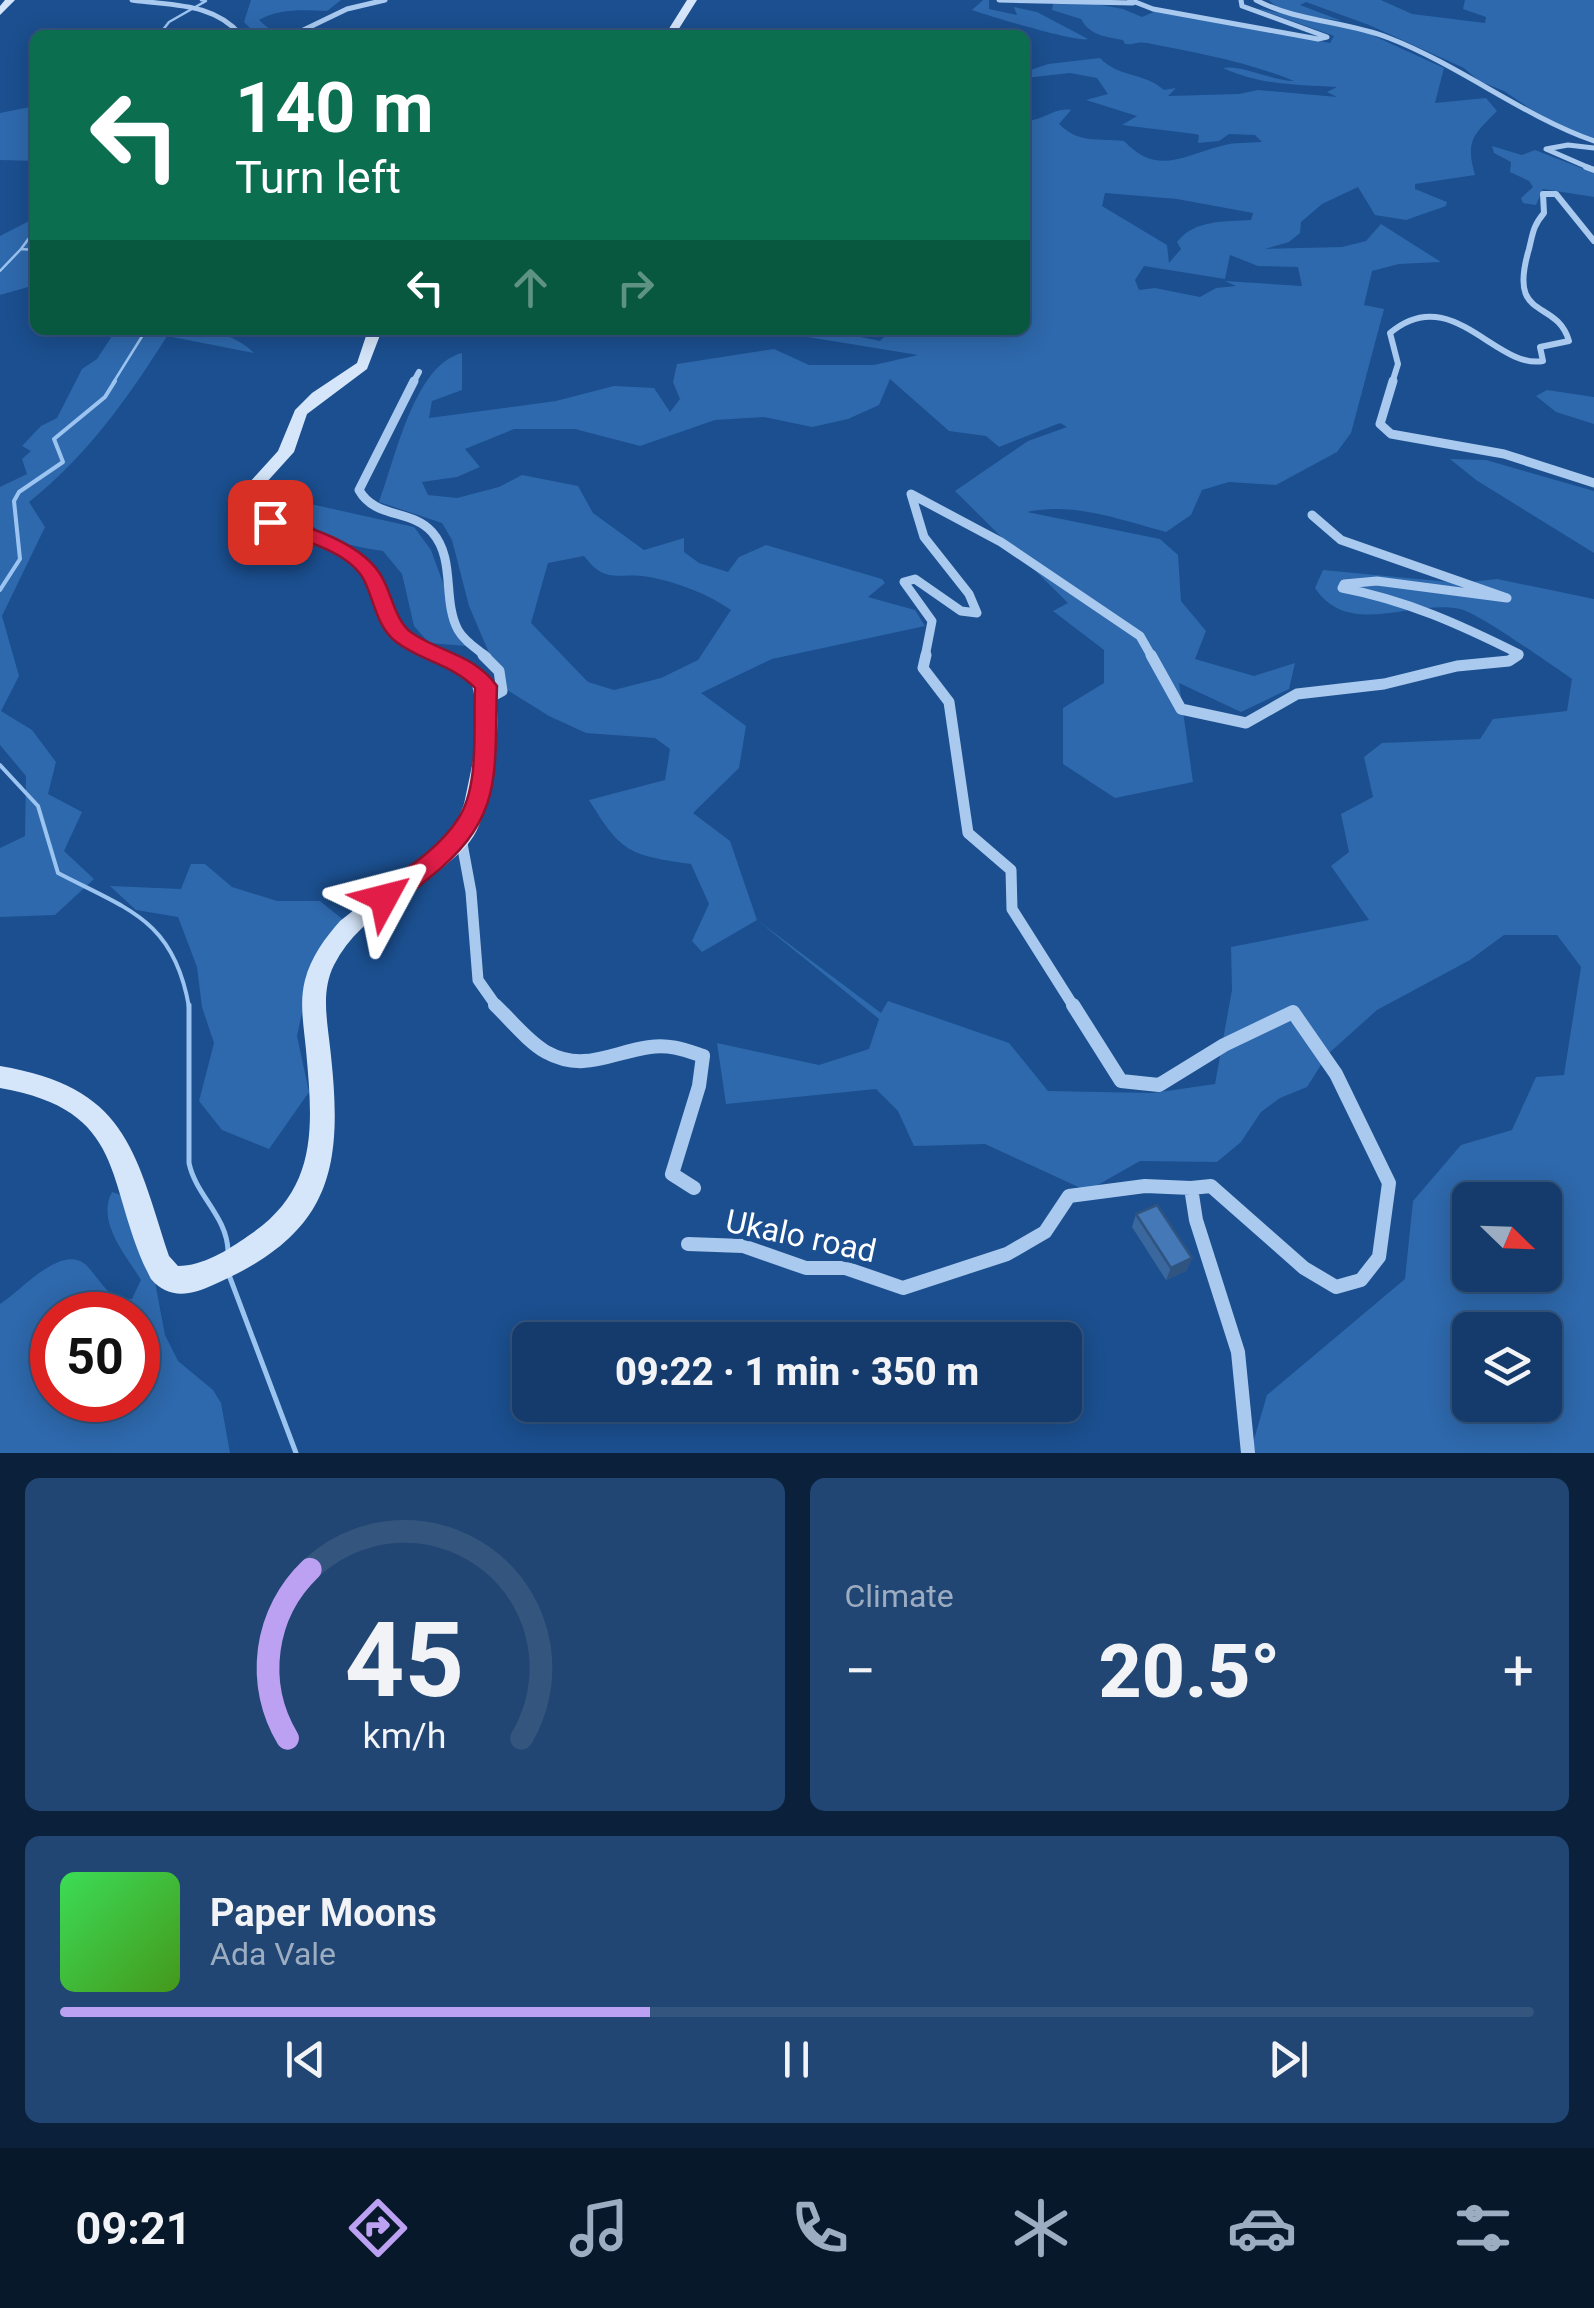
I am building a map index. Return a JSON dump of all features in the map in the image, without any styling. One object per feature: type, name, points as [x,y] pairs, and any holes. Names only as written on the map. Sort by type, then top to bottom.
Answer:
[{"type":"main road","points":[[0,12],[10,0]]},
{"type":"main road","points":[[673,30],[692,0]]},
{"type":"main road","points":[[0,1077],[53,1087],[85,1105],[125,1162],[157,1261],[168,1278],[184,1282],[226,1265],[288,1223],[311,1194],[324,1148],[324,1104],[313,1008],[322,966],[334,944],[360,918],[461,837],[472,819],[482,785],[487,699],[479,676],[454,660],[415,645],[394,627],[372,576],[361,562],[324,542],[270,522],[249,502],[256,483],[284,454],[299,414],[314,399],[361,368],[369,354],[370,335]]},
{"type":"street","points":[[132,0],[206,1]]},
{"type":"street","points":[[306,30],[347,9],[385,0]]},
{"type":"street","points":[[999,0],[1132,1],[1220,21],[1326,38],[1260,15],[1242,6],[1241,0]]},
{"type":"street","points":[[1256,0],[1280,12],[1387,37],[1494,88],[1510,103],[1546,124],[1594,144]]},
{"type":"street","points":[[226,10],[238,30]]},
{"type":"street","points":[[1594,144],[1546,148],[1594,170]]},
{"type":"street","points":[[1594,241],[1556,194],[1543,194],[1544,213],[1532,227],[1533,241],[1523,256],[1520,278],[1532,304],[1566,332],[1570,342],[1540,347],[1542,362],[1536,363],[1445,318],[1426,318],[1398,326],[1390,333],[1398,364],[1380,424],[1392,434],[1504,454],[1594,483]]},
{"type":"street","points":[[420,372],[359,490],[367,503],[416,520],[434,533],[442,550],[459,631],[488,657],[502,678],[502,691],[487,699]]},
{"type":"street","points":[[1248,1453],[1238,1352],[1196,1220],[1190,1188],[1211,1186],[1304,1268],[1336,1286],[1361,1280],[1383,1247],[1389,1183],[1336,1074],[1293,1012],[1224,1045],[1159,1085],[1120,1081],[1012,909],[1011,870],[968,833],[949,702],[923,668],[932,621],[904,582],[915,580],[960,611],[977,613],[969,594],[924,537],[911,494],[1001,542],[1140,636],[1181,709],[1246,723],[1297,694],[1384,684],[1457,666],[1509,661],[1519,654],[1444,616],[1381,595],[1342,588],[1344,584],[1377,581],[1507,598],[1341,540],[1312,515]]},
{"type":"street","points":[[461,837],[470,871],[480,984],[521,1032],[558,1063],[588,1065],[628,1050],[682,1044],[703,1056],[702,1080],[672,1174],[694,1188]]},
{"type":"street","name":"Ukalo road","points":[[688,1244],[744,1246],[806,1268],[845,1268],[902,1288],[1008,1254],[1045,1232],[1069,1196],[1168,1182],[1190,1188]]},
{"type":"shaded area","points":[[251,0],[341,0],[327,11],[275,13],[259,20],[270,30],[252,30],[244,22]]},
{"type":"shaded area","points":[[983,0],[989,0],[989,9],[1017,15],[1014,7],[1037,12],[1088,39],[1051,33],[972,10]]},
{"type":"shaded area","points":[[1075,0],[1123,9],[1142,17],[1156,11],[1330,43],[1334,36],[1256,8],[1361,30],[1444,68],[1435,103],[1486,98],[1497,111],[1474,138],[1471,153],[1475,175],[1415,184],[1415,189],[1447,202],[1446,206],[1406,220],[1375,215],[1358,187],[1322,204],[1301,222],[1300,233],[1289,242],[1265,249],[1342,247],[1366,241],[1381,224],[1441,262],[1399,264],[1372,271],[1364,305],[1384,309],[1351,433],[1337,452],[1276,485],[1229,482],[1202,490],[1191,515],[1166,532],[1080,511],[1027,512],[1160,539],[1178,555],[1181,601],[1206,631],[1195,659],[1254,676],[1295,663],[1289,689],[1241,712],[1179,683],[1193,782],[1115,798],[1063,764],[1063,708],[1104,683],[1104,650],[1053,611],[1068,603],[955,491],[1028,441],[1067,427],[1060,423],[999,447],[986,436],[949,431],[890,379],[879,405],[848,419],[812,427],[764,417],[715,420],[640,446],[575,429],[514,429],[465,449],[480,467],[457,477],[422,482],[428,495],[457,498],[499,487],[522,475],[578,486],[593,513],[644,550],[684,538],[684,552],[699,563],[728,572],[739,557],[766,545],[882,579],[885,583],[868,597],[915,610],[925,626],[772,659],[701,693],[746,726],[739,768],[693,813],[730,841],[757,920],[702,952],[692,941],[709,904],[691,864],[654,858],[630,849],[610,832],[589,800],[665,780],[670,749],[655,738],[586,733],[504,688],[469,606],[452,540],[442,523],[379,502],[409,415],[431,375],[445,361],[462,353],[462,390],[432,401],[429,418],[556,401],[614,386],[654,388],[670,412],[680,399],[673,382],[677,364],[774,349],[809,365],[874,365],[918,355],[796,335],[851,335],[880,341],[886,335],[1030,335],[1030,120],[1071,110],[1059,124],[1074,135],[1124,141],[1136,152],[1159,161],[1226,145],[1262,142],[1255,135],[1229,134],[1219,141],[1198,143],[1199,135],[1195,134],[1122,125],[1137,116],[1086,100],[1108,94],[1097,78],[1070,73],[1030,77],[1030,70],[1048,64],[1100,58],[1115,69],[1164,90],[1176,88],[1168,96],[1258,90],[1337,97],[1327,92],[1337,87],[1265,81],[1223,68],[1294,81],[1204,54],[1144,43],[1125,44],[1123,40],[1093,32],[1081,19],[1052,10],[1053,4]],"holes":[[[1105,193],[1177,199],[1253,213],[1251,220],[1211,223],[1192,229],[1177,242],[1181,249],[1169,263],[1167,245],[1102,206]],[[1230,255],[1258,266],[1298,267],[1302,286],[1225,281],[1236,286],[1216,288],[1200,297],[1155,288],[1139,290],[1135,280],[1144,266],[1225,279]],[[584,556],[606,574],[670,582],[731,610],[698,660],[661,678],[614,690],[588,682],[531,623],[548,563]]]},
{"type":"shaded area","points":[[1269,0],[1381,0],[1412,14],[1485,23],[1486,17],[1463,9],[1465,0],[1594,0],[1594,140],[1544,118],[1504,91],[1479,81],[1464,68],[1369,25],[1306,2],[1300,5],[1342,21],[1292,13]]},
{"type":"shaded area","points":[[30,107],[30,161],[0,160],[0,113]]},
{"type":"shaded area","points":[[1492,146],[1522,155],[1535,150],[1594,173],[1594,197],[1543,189],[1536,205],[1523,203],[1521,198],[1533,187],[1510,172],[1511,162],[1494,153]]},
{"type":"shaded area","points":[[30,221],[30,286],[0,295],[0,236]]},
{"type":"shaded area","points":[[113,335],[224,335],[254,353],[167,336],[105,425],[69,466],[29,502],[45,527],[2,616],[19,676],[1,711],[32,730],[56,762],[48,794],[82,812],[64,851],[94,879],[55,915],[0,917],[0,848],[25,836],[26,776],[0,745],[0,487],[27,474],[22,459],[31,451],[22,446],[41,426],[57,418],[82,369],[97,359]]},
{"type":"shaded area","points":[[1547,390],[1594,397],[1594,424],[1556,412],[1536,396]]},
{"type":"shaded area","points":[[1450,459],[1486,460],[1594,491],[1594,553],[1476,480]]},
{"type":"shaded area","points":[[288,499],[414,527],[431,550],[466,646],[429,643],[414,626],[402,574],[383,551],[328,537]]},
{"type":"shaded area","points":[[1323,570],[1460,583],[1497,579],[1594,599],[1594,1453],[1250,1453],[1267,1395],[1405,1279],[1413,1201],[1461,1145],[1512,1130],[1536,1077],[1564,1075],[1581,967],[1557,935],[1504,935],[1470,960],[1377,1010],[1328,1054],[1307,1087],[1280,1098],[1261,1112],[1241,1142],[1217,1162],[1140,1161],[1087,1191],[985,1144],[914,1146],[898,1111],[876,1089],[726,1104],[717,1043],[819,1065],[869,1049],[879,1019],[757,920],[881,1013],[888,1001],[1009,1043],[1048,1091],[1153,1093],[1215,1084],[1232,990],[1231,947],[1369,920],[1331,866],[1349,852],[1341,814],[1373,797],[1364,757],[1382,743],[1480,739],[1493,719],[1567,711],[1572,679],[1482,619],[1460,609],[1441,607],[1382,614],[1345,611],[1329,603],[1315,588]]},
{"type":"shaded area","points":[[191,864],[205,864],[232,887],[277,901],[320,901],[346,922],[313,961],[297,1036],[309,1092],[269,1149],[222,1130],[199,1101],[214,1043],[202,1007],[197,967],[178,917],[136,910],[110,886],[181,889]]},
{"type":"shaded area","points":[[112,1192],[121,1195],[151,1261],[157,1292],[135,1292],[141,1280],[115,1238],[108,1215]]},
{"type":"shaded area","points":[[78,1260],[109,1292],[30,1292],[30,1422],[160,1422],[160,1309],[165,1335],[178,1361],[213,1390],[221,1403],[230,1453],[0,1453],[0,1304],[55,1263]]},
{"type":"building","points":[[1157,1205],[1192,1258],[1171,1268],[1136,1214]]},
{"type":"waterway","points":[[163,30],[169,22],[206,1],[201,0]]},
{"type":"waterway","points":[[21,249],[30,237]]},
{"type":"waterway","points":[[0,271],[21,249]]},
{"type":"waterway","points":[[21,249],[30,250]]},
{"type":"waterway","points":[[113,383],[143,335]]},
{"type":"waterway","points":[[0,590],[20,559],[14,501],[19,492],[63,462],[54,439],[105,397],[115,381]]},
{"type":"waterway","points":[[0,765],[38,806],[58,873],[127,909],[160,936],[182,978],[189,1007]]},
{"type":"waterway","points":[[189,1007],[189,1163],[222,1227],[228,1251]]},
{"type":"waterway","points":[[229,1275],[296,1453]]},
{"type":"route","points":[[270,522],[324,542],[361,562],[372,576],[394,627],[404,638],[468,667],[486,686],[482,785],[472,819],[449,848],[384,898]]}]
